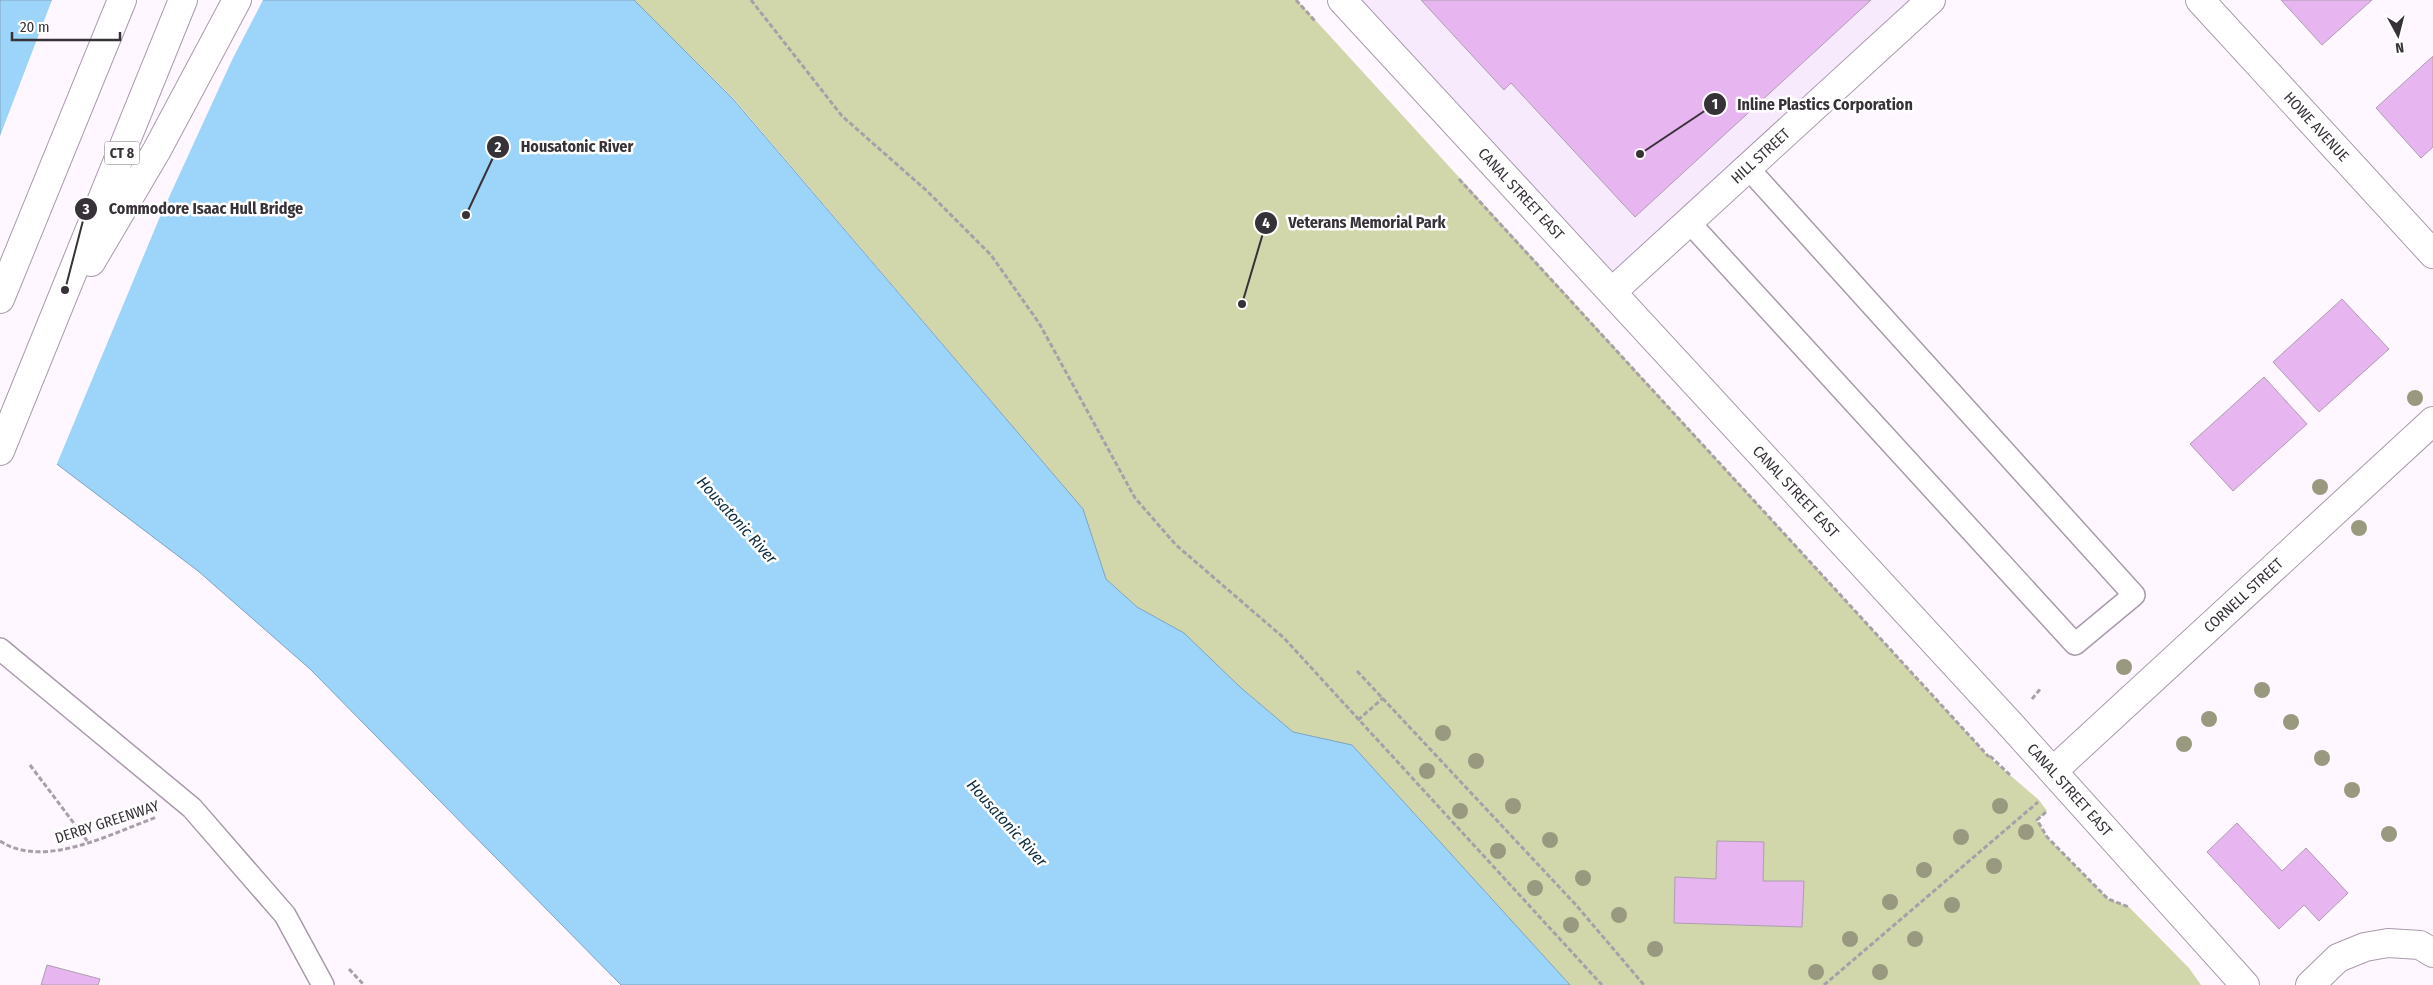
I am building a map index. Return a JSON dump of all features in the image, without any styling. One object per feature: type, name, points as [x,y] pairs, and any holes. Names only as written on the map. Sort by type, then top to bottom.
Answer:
[{"type":"main road","points":[[0,299],[122,0]]},
{"type":"main road","name":"CT 8","points":[[0,451],[183,0]]},
{"type":"main road","points":[[60,306],[101,247],[125,207],[237,0]]},
{"type":"main road","name":"CANAL STREET EAST","points":[[1342,0],[1613,291],[2053,770],[2245,985]]},
{"type":"main road","name":"HILL STREET","points":[[1613,291],[1930,0]]},
{"type":"main road","name":"HOWE AVENUE","points":[[2200,0],[2433,254]]},
{"type":"main road","name":"CORNELL STREET","points":[[2053,770],[2433,421]]},
{"type":"main road","points":[[2310,985],[2338,958],[2364,947],[2388,943],[2420,945],[2433,953]]},
{"type":"lane","points":[[1689,222],[2075,644],[2134,595],[1748,168]]},
{"type":"lane","points":[[0,649],[192,808],[285,915],[323,985]]},
{"type":"path","points":[[751,0],[842,116],[927,191],[991,255],[1039,323],[1135,498],[1176,545],[1284,638],[1602,985]]},
{"type":"path","points":[[1296,0],[1321,28]]},
{"type":"path","points":[[1458,178],[1989,758]]},
{"type":"path","points":[[1357,671],[1576,905],[1644,985]]},
{"type":"path","points":[[1358,720],[1383,698]]},
{"type":"path","points":[[30,765],[88,842]]},
{"type":"path","points":[[1824,985],[2039,800],[2047,811],[2037,820],[2047,837],[2108,899],[2129,907],[2135,914]]},
{"type":"path","name":"DERBY GREENWAY","points":[[0,841],[9,847],[28,852],[50,852],[88,842],[160,816],[192,808]]},
{"type":"shaded area","points":[[1342,0],[1931,0],[1613,291]]},
{"type":"green space","points":[[634,0],[1297,0],[1989,757],[2039,800],[2047,811],[2037,820],[2047,837],[2108,899],[2129,907],[2189,968],[2201,985],[1570,985],[1352,745],[1293,732],[1240,687],[1184,633],[1137,607],[1106,579],[1083,509],[734,99]]},
{"type":"water","points":[[0,0],[634,0],[733,99],[1083,509],[1106,579],[1137,607],[1184,633],[1240,687],[1293,732],[1352,745],[1570,985],[621,985],[310,669],[198,571],[0,421]]},
{"type":"pier","points":[[52,0],[263,0],[232,60],[159,219],[56,466],[0,424],[0,136]]},
{"type":"building","points":[[1421,0],[1871,0],[1635,217],[1511,83],[1504,90]]},
{"type":"building","points":[[2281,0],[2372,0],[2322,45]]},
{"type":"building","points":[[2433,56],[2433,147],[2421,158],[2376,108]]},
{"type":"building","points":[[2342,299],[2389,349],[2319,412],[2273,362]]},
{"type":"building","points":[[2264,377],[2307,424],[2233,491],[2190,444]]},
{"type":"building","points":[[2237,823],[2282,871],[2306,848],[2348,893],[2319,921],[2304,905],[2279,929],[2207,852]]},
{"type":"building","points":[[1717,841],[1764,842],[1763,881],[1804,881],[1802,927],[1674,923],[1675,877],[1716,879]]},
{"type":"building","points":[[47,965],[100,979],[98,985],[41,985]]},
{"type":"place","name":"Inline Plastics Corporation","points":[[1640,154]]},
{"type":"place","name":"Housatonic River","points":[[466,215]]},
{"type":"place","name":"Commodore Isaac Hull Bridge","points":[[65,290]]},
{"type":"place","name":"Veterans Memorial Park","points":[[1242,304]]}]
